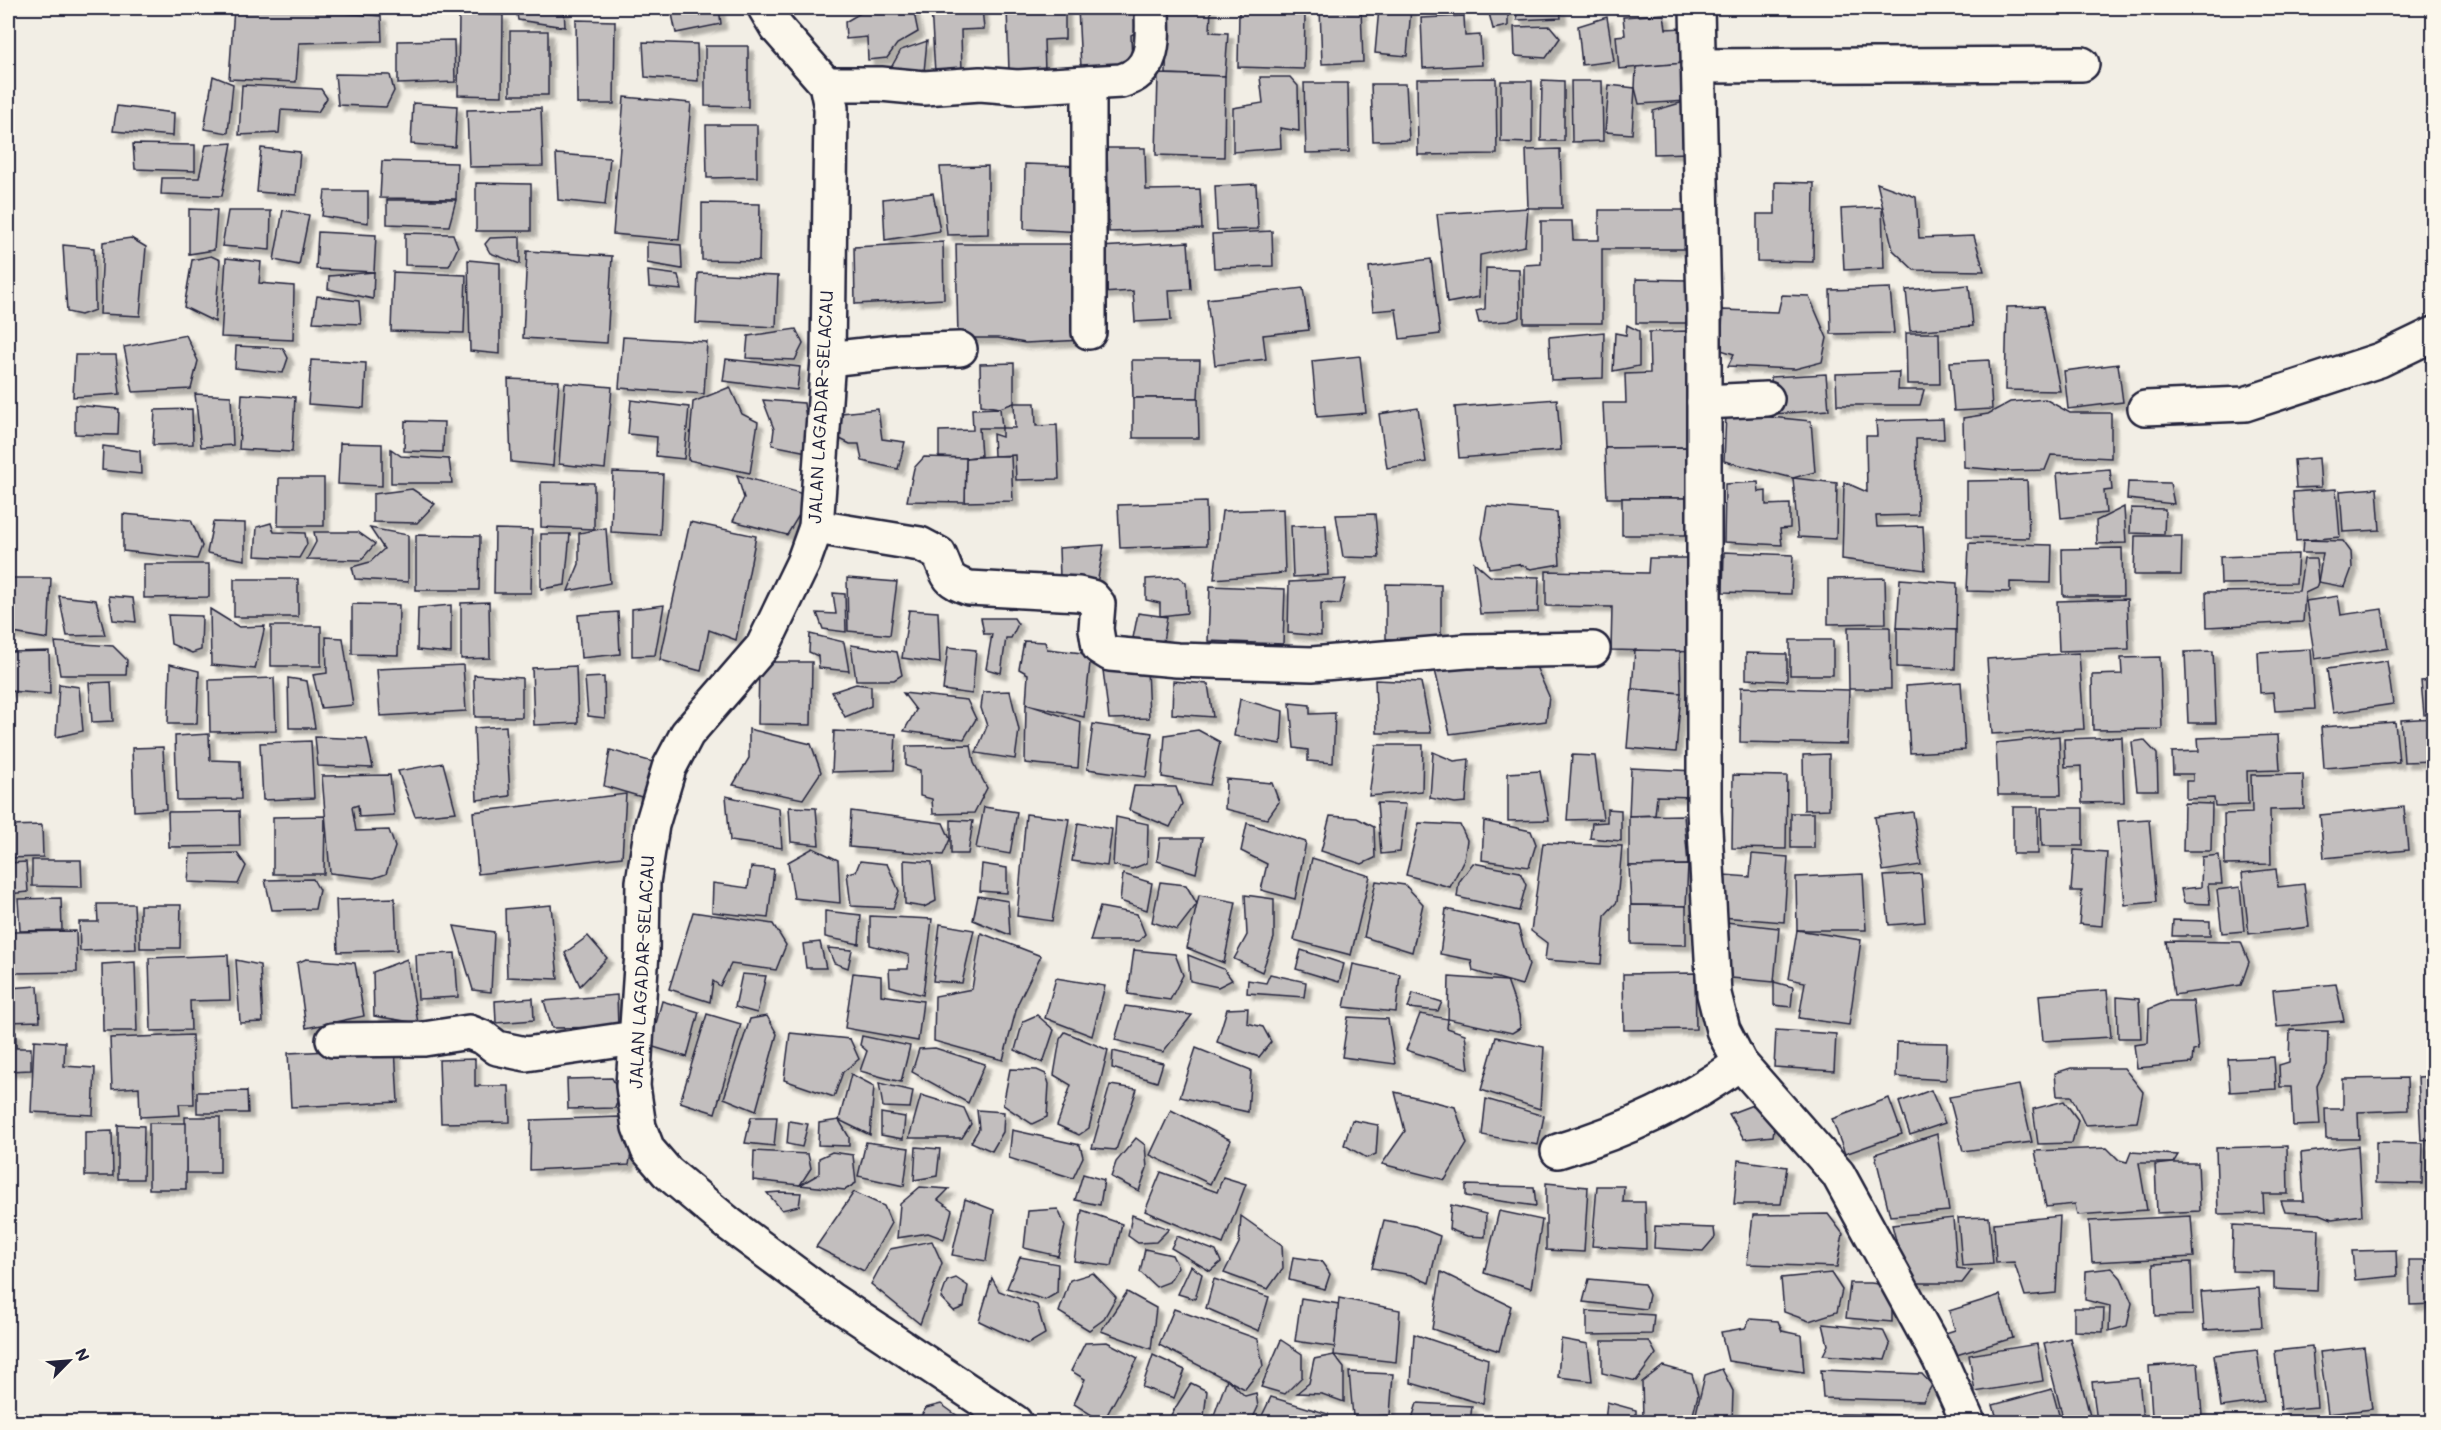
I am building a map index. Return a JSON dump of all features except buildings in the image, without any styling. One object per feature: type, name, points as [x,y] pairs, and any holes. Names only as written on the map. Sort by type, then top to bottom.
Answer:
[{"type":"street","points":[[765,8],[777,28],[826,84],[881,84],[924,88],[980,84],[1017,87],[1121,81],[1134,78],[1151,56],[1152,12]]},
{"type":"street","points":[[1697,8],[1704,310],[1705,834],[1714,994],[1723,1030],[1740,1064],[1838,1173],[1939,1358],[1968,1422]]},
{"type":"street","points":[[1698,66],[2082,64]]},
{"type":"street","points":[[1089,83],[1089,332]]},
{"type":"street","name":"JALAN LAGADAR-SELACAU","points":[[826,84],[831,108],[828,358],[816,527],[803,563],[763,646],[687,734],[669,768],[652,825],[643,882],[642,952],[633,1086],[639,1127],[648,1150],[667,1172],[729,1224],[830,1299],[1015,1422]]},
{"type":"street","points":[[2145,408],[2245,404],[2380,360],[2433,334]]},
{"type":"street","points":[[828,358],[901,351],[960,349]]},
{"type":"street","points":[[1704,402],[1767,399]]},
{"type":"street","points":[[816,527],[920,543],[939,554],[946,573],[953,583],[969,588],[1078,594],[1092,597],[1098,604],[1096,629],[1099,646],[1110,654],[1177,660],[1312,664],[1467,651],[1593,649]]},
{"type":"street","points":[[333,1040],[424,1039],[469,1032],[484,1038],[497,1048],[526,1054],[635,1038]]},
{"type":"street","points":[[1558,1151],[1590,1142],[1631,1125],[1715,1082],[1740,1064]]}]
